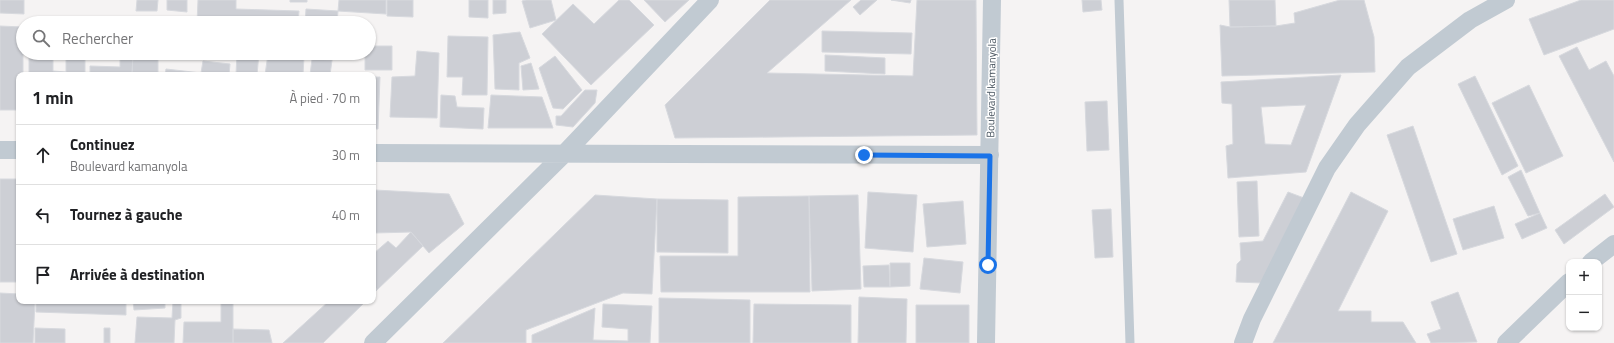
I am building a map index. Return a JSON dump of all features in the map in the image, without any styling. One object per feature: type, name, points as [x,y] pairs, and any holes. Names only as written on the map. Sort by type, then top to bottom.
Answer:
[{"type":"street","points":[[373,343],[564,154],[710,0]]},
{"type":"street","name":"Boulevard kamanyola","points":[[986,343],[992,0]]},
{"type":"street","points":[[1243,343],[1252,319],[1327,168],[1357,125],[1408,67],[1470,20],[1506,0]]},
{"type":"street","points":[[0,150],[16,150]]},
{"type":"street","points":[[376,153],[990,156]]},
{"type":"street","points":[[1595,259],[1614,244]]},
{"type":"street","points":[[1506,343],[1566,285]]},
{"type":"lane","points":[[1119,0],[1130,343]]},
{"type":"building","points":[[0,0],[24,0],[24,14],[0,13]]},
{"type":"building","points":[[137,0],[158,0],[157,11],[136,11]]},
{"type":"building","points":[[167,0],[187,0],[187,12],[167,10]]},
{"type":"building","points":[[198,0],[236,0],[236,9],[299,11],[299,16],[197,16]]},
{"type":"building","points":[[290,0],[307,0],[307,2],[290,2]]},
{"type":"building","points":[[339,0],[386,0],[386,14],[338,11]]},
{"type":"building","points":[[387,0],[413,0],[413,17],[387,16]]},
{"type":"building","points":[[469,0],[488,0],[488,18],[469,17]]},
{"type":"building","points":[[493,0],[506,0],[506,13],[493,14]]},
{"type":"building","points":[[551,0],[556,20],[530,28],[522,1]]},
{"type":"building","points":[[619,0],[629,0],[654,25],[591,85],[542,34],[573,4],[594,24]]},
{"type":"building","points":[[644,0],[689,0],[665,22]]},
{"type":"building","points":[[770,0],[851,0],[767,73],[913,76],[917,0],[976,0],[977,135],[675,138],[665,105]]},
{"type":"building","points":[[861,0],[877,0],[860,15],[853,7]]},
{"type":"building","points":[[891,0],[911,0],[910,3]]},
{"type":"building","points":[[1082,0],[1101,0],[1102,10],[1083,12]]},
{"type":"building","points":[[1229,0],[1275,0],[1276,26],[1230,27]]},
{"type":"building","points":[[1340,0],[1364,0],[1374,37],[1375,72],[1222,76],[1220,25],[1230,27],[1276,26],[1295,23],[1294,13]]},
{"type":"building","points":[[1581,0],[1614,0],[1614,29],[1544,55],[1529,19]]},
{"type":"building","points":[[306,9],[338,11],[338,16],[306,16]]},
{"type":"building","points":[[0,26],[16,27],[16,60],[23,60],[23,72],[16,72],[16,110],[0,110]]},
{"type":"building","points":[[822,31],[912,33],[911,54],[822,52]]},
{"type":"building","points":[[520,32],[530,58],[519,63],[519,90],[495,89],[493,35]]},
{"type":"building","points":[[448,36],[488,37],[487,95],[462,95],[463,77],[447,77]]},
{"type":"building","points":[[376,46],[392,46],[392,70],[365,70],[365,60],[376,60]]},
{"type":"building","points":[[1577,47],[1589,70],[1606,61],[1614,76],[1614,162],[1559,56]]},
{"type":"building","points":[[417,51],[439,53],[437,118],[390,117],[392,77],[415,76]]},
{"type":"building","points":[[825,55],[885,58],[885,74],[825,71]]},
{"type":"building","points":[[555,56],[582,90],[563,109],[553,108],[539,68]]},
{"type":"building","points":[[29,60],[53,60],[53,71],[66,72],[29,72]]},
{"type":"building","points":[[66,60],[85,60],[85,72],[66,72]]},
{"type":"building","points":[[120,60],[133,60],[132,72],[90,72],[90,66],[120,67]]},
{"type":"building","points":[[133,60],[158,60],[158,72],[132,72]]},
{"type":"building","points":[[237,60],[258,60],[257,72],[236,72]]},
{"type":"building","points":[[267,60],[304,60],[303,72],[265,72]]},
{"type":"building","points":[[312,60],[332,60],[330,72],[310,72]]},
{"type":"building","points":[[203,61],[230,64],[229,72],[201,72]]},
{"type":"building","points":[[531,63],[539,89],[523,90],[521,66]]},
{"type":"building","points":[[166,69],[192,72],[166,72]]},
{"type":"building","points":[[1341,75],[1306,172],[1228,178],[1226,146],[1233,144],[1232,104],[1222,103],[1221,82]],"holes":[[[1306,105],[1291,145],[1265,144],[1261,107]]]},
{"type":"building","points":[[1475,76],[1518,166],[1502,175],[1458,84]]},
{"type":"building","points":[[376,77],[380,77],[378,129],[376,129]]},
{"type":"building","points":[[1529,85],[1563,156],[1526,173],[1492,103]]},
{"type":"building","points":[[585,90],[597,90],[595,103],[573,127],[556,125],[556,116],[561,116]]},
{"type":"building","points":[[441,95],[455,96],[457,107],[484,108],[483,129],[440,127]]},
{"type":"building","points":[[491,95],[542,97],[553,128],[488,128]]},
{"type":"building","points":[[1107,101],[1109,150],[1087,151],[1085,102]]},
{"type":"building","points":[[1413,126],[1457,254],[1431,262],[1387,135]]},
{"type":"building","points":[[1521,170],[1540,213],[1528,216],[1508,177]]},
{"type":"building","points":[[0,179],[16,179],[16,282],[0,282]]},
{"type":"building","points":[[1257,181],[1259,236],[1239,237],[1237,182]]},
{"type":"building","points":[[376,190],[449,194],[464,224],[429,253],[411,232],[376,233]]},
{"type":"building","points":[[868,192],[917,195],[913,252],[865,248]]},
{"type":"building","points":[[1288,192],[1304,198],[1263,283],[1236,282],[1237,264],[1241,260],[1240,243],[1263,241]]},
{"type":"building","points":[[1351,192],[1388,211],[1338,311],[1371,311],[1371,322],[1403,322],[1416,343],[1273,343]]},
{"type":"building","points":[[1605,194],[1614,207],[1564,244],[1555,230]]},
{"type":"building","points":[[595,195],[657,199],[652,294],[623,293],[526,330],[526,343],[443,343]]},
{"type":"building","points":[[858,195],[861,289],[812,291],[809,196]]},
{"type":"building","points":[[809,196],[810,292],[661,292],[660,256],[738,256],[738,197]]},
{"type":"building","points":[[657,199],[728,200],[728,253],[657,252]]},
{"type":"building","points":[[963,201],[966,244],[927,247],[923,204]]},
{"type":"building","points":[[1494,206],[1504,238],[1463,250],[1453,219]]},
{"type":"building","points":[[1111,209],[1113,257],[1095,258],[1092,210]]},
{"type":"building","points":[[1540,213],[1547,228],[1522,239],[1515,224]]},
{"type":"building","points":[[411,232],[423,246],[377,290],[376,251],[388,241],[396,248]]},
{"type":"building","points":[[924,258],[963,262],[960,293],[920,289]]},
{"type":"building","points":[[890,263],[910,263],[910,286],[890,287]]},
{"type":"building","points":[[889,265],[890,287],[864,287],[863,266]]},
{"type":"building","points":[[1458,292],[1477,342],[1431,343],[1427,334],[1441,329],[1431,302]]},
{"type":"building","points":[[0,293],[16,294],[16,304],[35,304],[33,343],[0,343]]},
{"type":"building","points":[[859,297],[907,299],[906,343],[858,343]]},
{"type":"building","points":[[659,298],[750,300],[750,343],[659,343]]},
{"type":"building","points":[[36,304],[126,304],[126,315],[36,312]]},
{"type":"building","points":[[133,304],[165,304],[165,308],[134,310]]},
{"type":"building","points":[[173,304],[181,304],[181,318],[175,320],[174,343],[135,343],[137,317],[172,318]]},
{"type":"building","points":[[221,304],[233,304],[233,343],[183,343],[184,322],[221,322]]},
{"type":"building","points":[[326,304],[363,304],[323,343],[283,343]]},
{"type":"building","points":[[603,304],[652,306],[650,343],[532,343],[532,335],[595,308],[593,340],[628,341],[628,329],[602,327]]},
{"type":"building","points":[[754,304],[851,305],[851,343],[753,343]]},
{"type":"building","points":[[916,305],[969,305],[969,343],[916,343]]},
{"type":"building","points":[[35,328],[65,329],[65,343],[35,343]]},
{"type":"building","points":[[104,328],[110,328],[110,343],[104,343]]},
{"type":"building","points":[[233,329],[269,330],[272,343],[233,343]]},
{"type":"route","points":[[864,155],[990,156],[988,265]]}]
